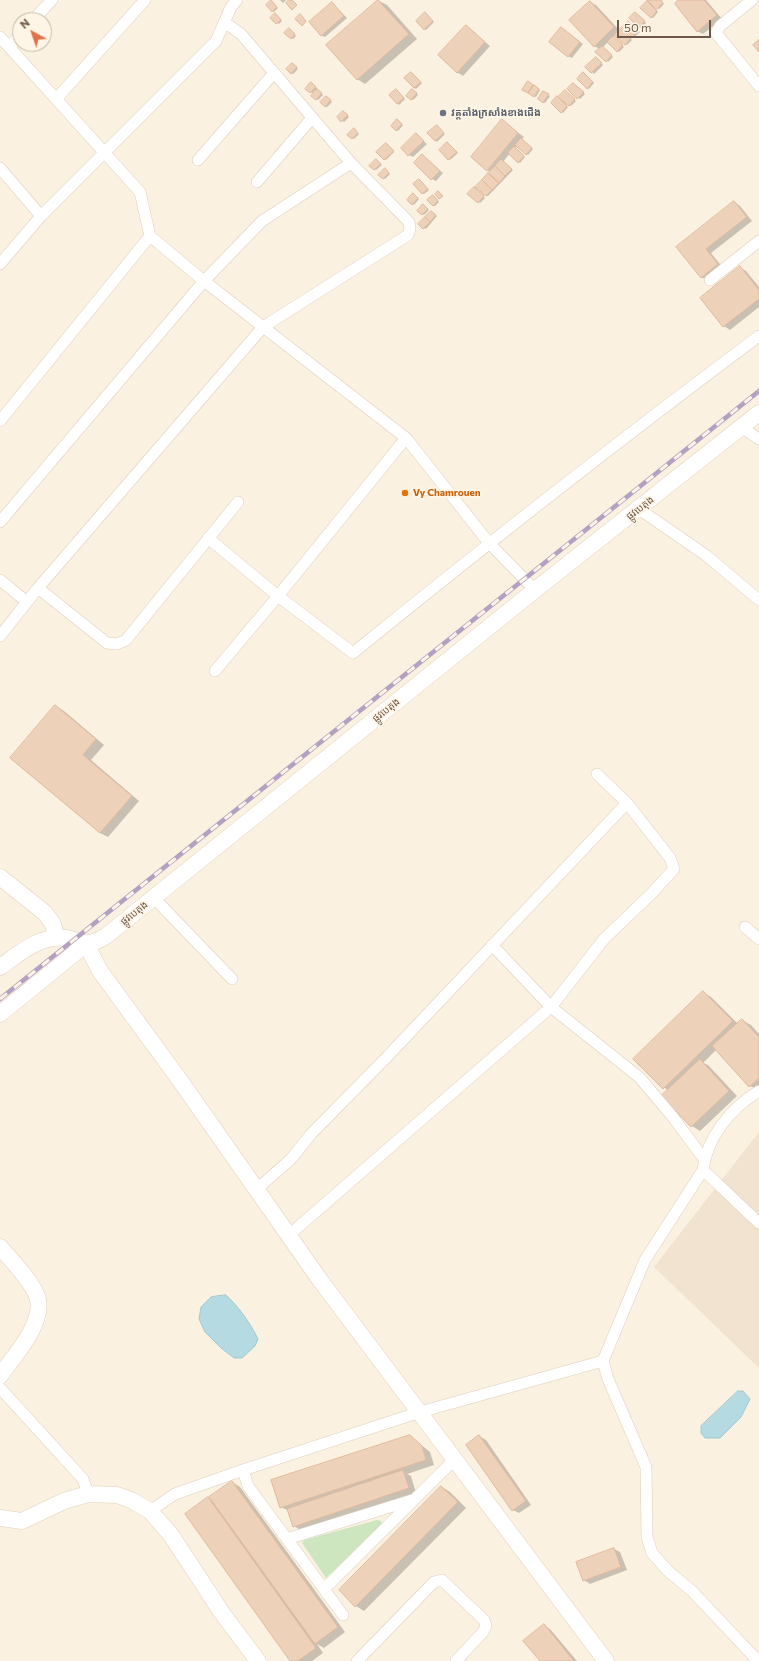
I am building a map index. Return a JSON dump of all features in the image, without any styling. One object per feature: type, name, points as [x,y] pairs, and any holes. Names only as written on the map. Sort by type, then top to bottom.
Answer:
[{"type":"street","points":[[41,12],[52,0]]},
{"type":"street","points":[[57,98],[145,0]]},
{"type":"street","points":[[0,264],[41,216],[216,41],[231,7],[237,0]]},
{"type":"street","points":[[752,0],[720,26],[716,33],[759,86]]},
{"type":"street","points":[[0,636],[38,588],[263,327],[408,235],[410,229],[409,222],[351,163],[241,34],[224,22]]},
{"type":"street","points":[[0,37],[57,98],[140,192],[150,236],[204,281],[406,438],[489,543],[535,590]]},
{"type":"street","points":[[9,47],[12,44]]},
{"type":"street","points":[[198,160],[274,73]]},
{"type":"street","points":[[257,182],[312,118]]},
{"type":"street","points":[[0,522],[204,281],[262,221],[351,163]]},
{"type":"street","points":[[0,168],[41,216]]},
{"type":"street","points":[[0,421],[150,236]]},
{"type":"street","points":[[710,280],[759,241]]},
{"type":"street","points":[[208,538],[278,596],[353,654],[489,543],[673,400],[759,336]]},
{"type":"street","name":"ផ្លូវបេតុង","points":[[0,1014],[86,944],[97,942],[106,936],[535,590],[759,413]]},
{"type":"street","points":[[741,427],[759,439]]},
{"type":"street","points":[[215,671],[406,438]]},
{"type":"street","points":[[38,588],[107,643],[116,644],[126,640],[238,502]]},
{"type":"street","points":[[639,509],[707,556],[759,600]]},
{"type":"street","points":[[0,580],[27,602]]},
{"type":"street","points":[[289,1235],[551,1007],[604,938],[651,894],[674,868],[670,858],[627,803],[597,774]]},
{"type":"street","points":[[257,1189],[280,1171],[311,1134],[384,1060],[627,803]]},
{"type":"street","points":[[0,877],[45,913],[53,924],[56,937]]},
{"type":"street","points":[[153,897],[232,979]]},
{"type":"street","points":[[745,927],[759,939]]},
{"type":"street","points":[[0,967],[37,943],[56,937],[86,944],[100,970],[257,1189],[320,1280],[606,1661]]},
{"type":"street","points":[[492,945],[551,1007],[640,1077],[672,1116],[704,1159]]},
{"type":"street","points":[[758,1661],[692,1591],[668,1571],[652,1552],[647,1537],[646,1467],[608,1379],[603,1361],[645,1260],[703,1170],[704,1159],[719,1128],[747,1099],[759,1091]]},
{"type":"street","points":[[703,1170],[759,1223]]},
{"type":"street","points":[[0,1247],[34,1290],[38,1300],[36,1324],[0,1376]]},
{"type":"street","points":[[150,1511],[174,1494],[243,1470],[420,1412],[603,1361]]},
{"type":"street","points":[[0,1388],[83,1479],[88,1494]]},
{"type":"street","points":[[324,1589],[454,1460]]},
{"type":"street","points":[[243,1470],[248,1486],[344,1615]]},
{"type":"street","points":[[0,1518],[22,1521],[64,1501],[88,1494],[117,1495],[150,1511],[171,1535],[222,1614],[258,1661]]},
{"type":"street","points":[[287,1539],[414,1500]]},
{"type":"street","points":[[357,1661],[434,1582],[442,1580],[484,1620],[486,1626],[483,1632],[456,1661]]},
{"type":"shaded area","points":[[759,1132],[759,1368],[654,1267]]},
{"type":"green space","points":[[377,1520],[381,1521],[382,1524],[326,1578],[302,1543],[304,1540]]},
{"type":"water","points":[[226,1295],[235,1304],[252,1327],[258,1339],[255,1346],[242,1358],[234,1358],[221,1348],[205,1332],[199,1319],[201,1307],[211,1297]]},
{"type":"water","points":[[738,1391],[743,1391],[750,1399],[741,1417],[720,1438],[705,1438],[701,1433],[701,1426]]},
{"type":"building","points":[[271,0],[277,7],[272,12],[266,5]]},
{"type":"building","points":[[289,0],[292,0],[297,5],[292,10],[286,3]]},
{"type":"building","points":[[378,0],[409,34],[357,80],[326,45]]},
{"type":"building","points":[[647,0],[661,0],[663,3],[657,9]]},
{"type":"building","points":[[678,0],[704,0],[717,15],[697,32],[675,4]]},
{"type":"building","points":[[590,1],[614,27],[594,47],[569,20]]},
{"type":"building","points":[[647,1],[657,11],[651,18],[640,8]]},
{"type":"building","points":[[332,2],[344,16],[321,36],[309,22]]},
{"type":"building","points":[[425,12],[433,21],[424,30],[416,21]]},
{"type":"building","points":[[635,12],[645,21],[639,28],[629,18]]},
{"type":"building","points":[[275,13],[281,20],[276,24],[270,18]]},
{"type":"building","points":[[300,14],[306,21],[302,26],[295,19]]},
{"type":"building","points":[[628,21],[639,30],[632,37],[622,27]]},
{"type":"building","points":[[466,25],[485,42],[457,73],[438,55]]},
{"type":"building","points":[[561,27],[580,42],[568,57],[549,42]]},
{"type":"building","points":[[289,28],[295,34],[291,39],[284,33]]},
{"type":"building","points":[[621,28],[631,38],[625,45],[614,35]]},
{"type":"building","points":[[613,36],[623,45],[617,52],[607,42]]},
{"type":"building","points":[[759,40],[759,52],[753,45]]},
{"type":"building","points":[[602,46],[612,55],[606,62],[595,52]]},
{"type":"building","points":[[596,57],[602,63],[591,73],[585,67]]},
{"type":"building","points":[[292,63],[297,67],[291,74],[286,69]]},
{"type":"building","points":[[411,72],[421,82],[414,88],[404,78]]},
{"type":"building","points":[[583,72],[593,82],[587,89],[577,79]]},
{"type":"building","points":[[528,81],[533,85],[528,93],[522,90]]},
{"type":"building","points":[[311,82],[316,87],[310,93],[305,89]]},
{"type":"building","points":[[573,83],[584,92],[577,99],[567,89]]},
{"type":"building","points":[[534,85],[539,89],[534,97],[528,93]]},
{"type":"building","points":[[317,89],[322,93],[316,100],[311,96]]},
{"type":"building","points":[[396,89],[404,98],[397,104],[389,95]]},
{"type":"building","points":[[412,89],[417,93],[411,100],[406,96]]},
{"type":"building","points":[[565,90],[575,99],[569,106],[558,97]]},
{"type":"building","points":[[543,91],[549,94],[543,103],[538,99]]},
{"type":"building","points":[[326,96],[331,100],[325,107],[320,102]]},
{"type":"building","points":[[557,96],[567,106],[561,113],[551,103]]},
{"type":"building","points":[[343,111],[348,115],[341,122],[337,117]]},
{"type":"building","points":[[397,119],[402,124],[396,131],[391,126]]},
{"type":"building","points":[[502,119],[518,133],[487,171],[471,157]]},
{"type":"building","points":[[437,125],[444,133],[435,141],[427,133]]},
{"type":"building","points":[[354,128],[358,133],[352,139],[347,135]]},
{"type":"building","points":[[416,133],[424,141],[408,156],[401,148]]},
{"type":"building","points":[[521,138],[532,148],[526,155],[515,145]]},
{"type":"building","points":[[447,142],[457,152],[448,160],[439,150]]},
{"type":"building","points":[[386,143],[394,151],[384,160],[376,152]]},
{"type":"building","points":[[514,146],[524,156],[518,163],[508,153]]},
{"type":"building","points":[[422,154],[440,171],[431,180],[414,163]]},
{"type":"building","points":[[376,159],[381,164],[374,170],[369,166]]},
{"type":"building","points":[[501,159],[512,169],[505,176],[495,166]]},
{"type":"building","points":[[495,166],[505,176],[499,183],[488,173]]},
{"type":"building","points":[[385,168],[389,173],[383,179],[378,175]]},
{"type":"building","points":[[488,173],[499,183],[492,190],[482,180]]},
{"type":"building","points":[[419,179],[428,189],[422,194],[413,184]]},
{"type":"building","points":[[482,180],[492,190],[486,196],[475,187]]},
{"type":"building","points":[[474,187],[484,196],[478,203],[467,194]]},
{"type":"building","points":[[438,191],[443,196],[439,199],[435,194]]},
{"type":"building","points":[[413,193],[418,198],[412,205],[407,200]]},
{"type":"building","points":[[433,195],[438,201],[433,206],[427,200]]},
{"type":"building","points":[[734,201],[747,217],[706,249],[718,264],[701,278],[676,247]]},
{"type":"building","points":[[423,204],[428,209],[422,215],[417,211]]},
{"type":"building","points":[[431,211],[436,215],[430,222],[425,217]]},
{"type":"building","points":[[425,217],[430,222],[423,229],[418,224]]},
{"type":"building","points":[[740,266],[759,290],[759,299],[723,327],[700,298]]},
{"type":"building","points":[[55,705],[96,739],[83,755],[132,796],[100,833],[10,758]]},
{"type":"building","points":[[703,991],[733,1021],[663,1089],[633,1059]]},
{"type":"building","points":[[742,1019],[759,1037],[759,1078],[749,1087],[712,1046]]},
{"type":"building","points":[[700,1059],[729,1091],[691,1127],[661,1096]]},
{"type":"building","points":[[410,1435],[422,1446],[426,1460],[280,1508],[271,1480]]},
{"type":"building","points":[[479,1435],[526,1501],[512,1511],[466,1445]]},
{"type":"building","points":[[403,1470],[409,1488],[293,1527],[287,1509]]},
{"type":"building","points":[[232,1481],[338,1627],[315,1644],[209,1497]]},
{"type":"building","points":[[441,1486],[458,1502],[355,1607],[339,1590]]},
{"type":"building","points":[[208,1497],[316,1648],[298,1661],[290,1661],[185,1514]]},
{"type":"building","points":[[614,1548],[621,1567],[583,1581],[576,1562]]},
{"type":"building","points":[[544,1624],[574,1661],[540,1661],[523,1641]]},
{"type":"railway","points":[[0,999],[759,391]]},
{"type":"place","name":"វត្តតាំងក្រសាំងខាងជើង","points":[[443,113]]},
{"type":"place","name":"Vy Chamrouen","points":[[405,493]]}]
